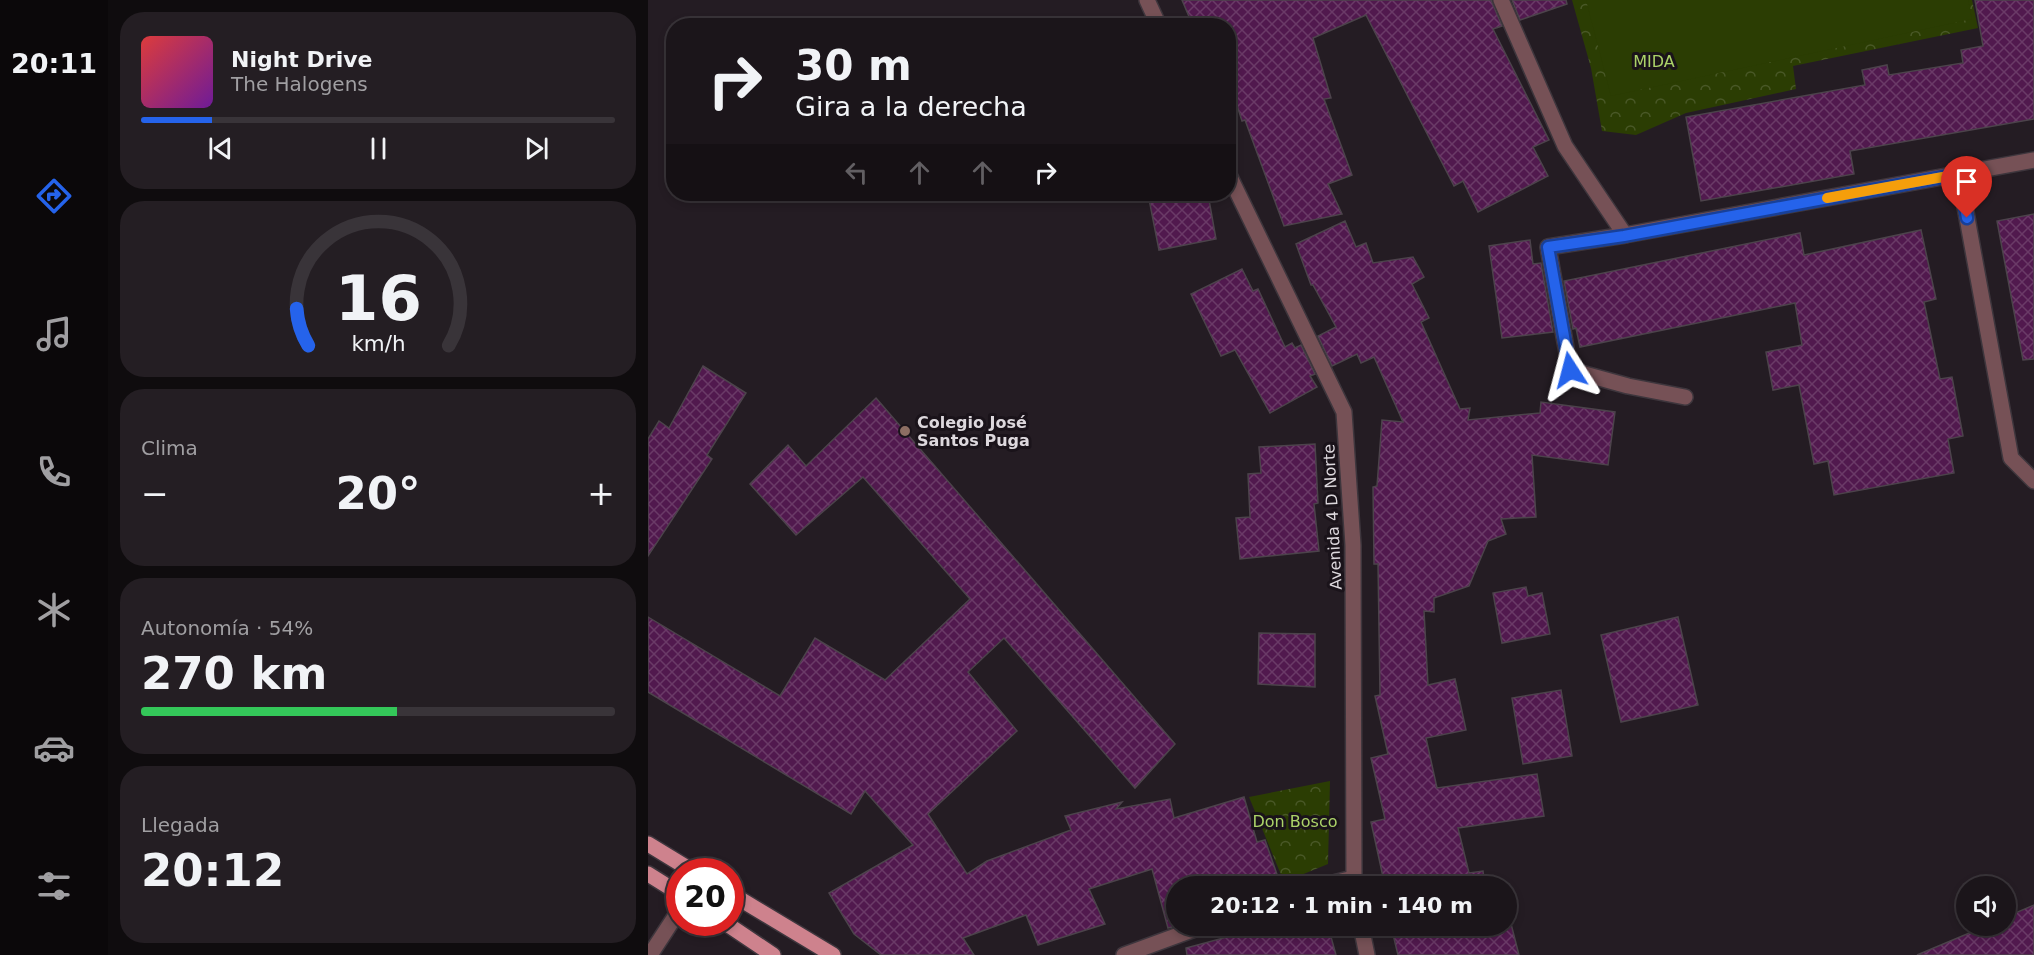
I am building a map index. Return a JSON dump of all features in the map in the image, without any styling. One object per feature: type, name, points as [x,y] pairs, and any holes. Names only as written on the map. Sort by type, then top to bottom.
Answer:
[{"type":"main road","points":[[648,844],[671,858]]},
{"type":"main road","points":[[648,874],[666,885]]},
{"type":"main road","points":[[744,901],[833,955]]},
{"type":"main road","points":[[744,935],[773,955]]},
{"type":"street","points":[[1147,0],[1155,18]]},
{"type":"street","points":[[1501,0],[1565,146],[1624,236]]},
{"type":"street","points":[[1685,398],[1570,370],[1548,247],[1624,236],[2034,160]]},
{"type":"street","points":[[1959,174],[2011,458],[2034,481]]},
{"type":"street","name":"Avenida 4 D Norte","points":[[1236,189],[1344,412],[1353,545],[1354,876]]},
{"type":"street","points":[[650,955],[666,930]]},
{"type":"street","points":[[1124,955],[1176,936]]},
{"type":"street","points":[[1363,936],[1367,955]]},
{"type":"green space","name":"MIDA","points":[[1572,0],[1972,0],[1978,28],[1793,66],[1796,89],[1686,113],[1636,135],[1602,131],[1591,68]]},
{"type":"green space","name":"MIDA","points":[[1586,0],[1968,0],[1972,19],[1611,96]]},
{"type":"green space","name":"Don Bosco","points":[[1330,781],[1328,864],[1299,876],[1282,876],[1249,797]]},
{"type":"building","points":[[1182,0],[1491,0],[1502,26],[1493,29],[1549,140],[1533,147],[1548,176],[1478,212],[1463,181],[1454,186],[1366,15],[1313,38],[1331,98],[1324,99],[1352,175],[1328,184],[1342,214],[1284,226],[1245,120],[1242,121],[1236,102],[1236,18],[1190,18]]},
{"type":"building","points":[[1512,0],[1566,0],[1567,4],[1520,20]]},
{"type":"building","points":[[1975,0],[2034,0],[2034,119],[1850,151],[1854,174],[1701,201],[1686,117],[1865,85],[1862,70],[1887,65],[1889,75],[1963,63],[1961,50],[1983,46]]},
{"type":"building","points":[[1149,201],[1209,201],[1216,239],[1159,250]]},
{"type":"building","points":[[2034,214],[2034,359],[2023,360],[1997,221]]},
{"type":"building","points":[[1345,221],[1356,247],[1366,243],[1373,263],[1413,257],[1424,277],[1412,284],[1429,318],[1421,322],[1460,409],[1470,408],[1468,420],[1540,413],[1541,402],[1615,412],[1608,465],[1532,455],[1536,517],[1501,519],[1506,534],[1488,541],[1469,586],[1434,598],[1434,612],[1424,611],[1428,685],[1455,679],[1466,730],[1426,738],[1437,788],[1537,774],[1544,816],[1458,828],[1469,873],[1483,871],[1484,876],[1383,876],[1371,822],[1385,819],[1371,758],[1388,754],[1375,696],[1380,695],[1378,564],[1374,564],[1373,487],[1377,486],[1382,420],[1403,422],[1374,357],[1361,363],[1357,354],[1332,366],[1318,336],[1336,327],[1311,285],[1296,244]]},
{"type":"building","points":[[1921,230],[1936,299],[1924,302],[1940,379],[1952,377],[1963,436],[1948,439],[1954,473],[1834,495],[1828,461],[1814,464],[1799,385],[1773,390],[1766,352],[1802,345],[1795,303],[1580,347],[1576,328],[1573,329],[1564,281],[1800,233],[1804,255]]},
{"type":"building","points":[[1530,240],[1533,264],[1541,263],[1553,332],[1502,338],[1489,246]]},
{"type":"building","points":[[1242,269],[1253,291],[1258,289],[1285,347],[1292,343],[1295,348],[1301,345],[1315,374],[1310,376],[1317,387],[1270,413],[1235,350],[1221,356],[1191,294]]},
{"type":"building","points":[[703,366],[746,393],[707,455],[712,459],[648,556],[648,439],[659,421],[669,428]]},
{"type":"building","points":[[876,398],[1175,744],[1135,788],[1004,638],[968,672],[1017,731],[928,814],[967,874],[987,861],[1071,830],[1065,816],[1122,802],[1116,809],[1170,799],[1174,818],[1244,797],[1257,842],[1265,840],[1278,876],[1166,876],[1166,921],[1152,869],[1089,889],[1105,924],[1038,945],[1026,915],[963,938],[974,955],[881,955],[854,934],[829,893],[913,845],[865,791],[851,814],[648,692],[648,617],[780,696],[815,638],[885,680],[970,599],[863,477],[796,535],[750,484],[788,445],[806,466]]},
{"type":"building","points":[[1315,444],[1318,503],[1314,504],[1319,551],[1240,559],[1236,518],[1250,517],[1248,474],[1261,473],[1259,447]]},
{"type":"building","points":[[1526,587],[1528,596],[1542,593],[1550,634],[1502,643],[1493,593]]},
{"type":"building","points":[[1678,617],[1698,705],[1621,722],[1601,635]]},
{"type":"building","points":[[1259,633],[1315,634],[1315,687],[1258,684]]},
{"type":"building","points":[[1561,690],[1572,756],[1523,764],[1512,698]]},
{"type":"building","points":[[2034,905],[2034,955],[1917,955],[1962,936],[2016,936],[2016,913]]},
{"type":"building","points":[[1231,936],[1331,936],[1336,955],[1187,955],[1186,948]]},
{"type":"building","points":[[1393,936],[1514,936],[1519,955],[1398,955]]},
{"type":"slow traffic","points":[[1827,198],[1943,177]]},
{"type":"place","name":"Colegio José Santos Puga","points":[[905,431]]},
{"type":"route","points":[[1570,370],[1548,247],[1624,236],[1959,174],[1967,218]]}]
